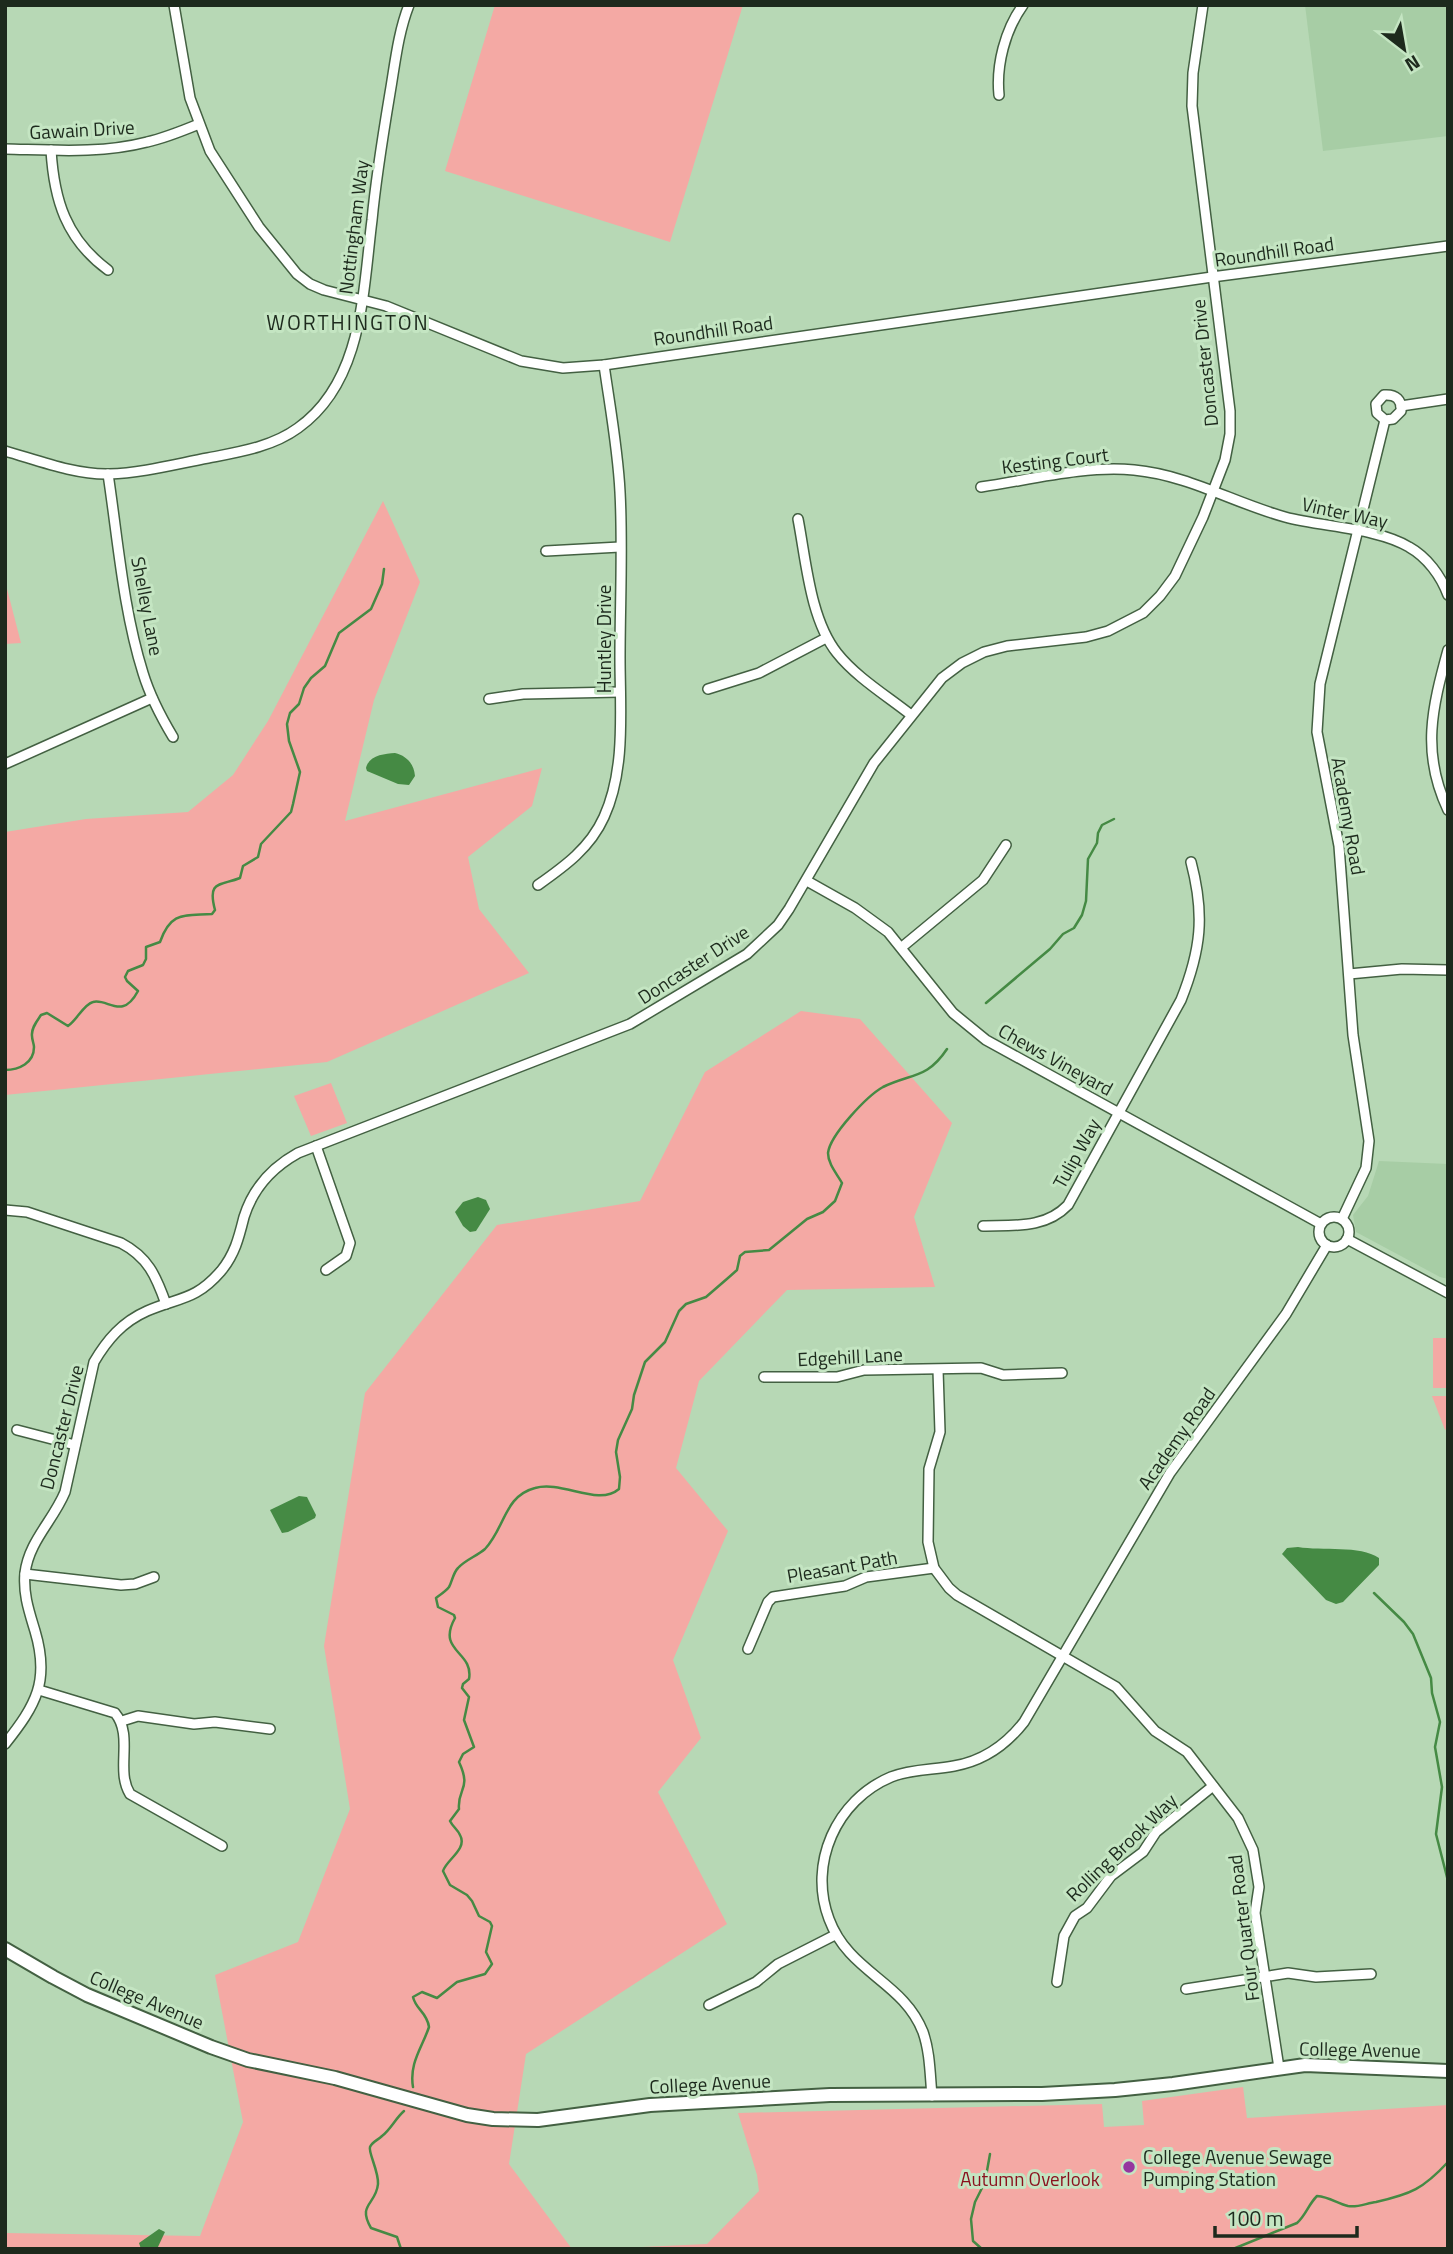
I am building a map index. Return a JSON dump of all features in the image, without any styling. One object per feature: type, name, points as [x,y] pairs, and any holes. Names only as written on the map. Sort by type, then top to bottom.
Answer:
[{"type":"street","name":"Roundhill Road","points":[[174,5],[184,71],[199,124],[210,151],[289,265],[310,284],[341,296],[386,306],[522,361],[563,368],[604,365],[1212,277],[1448,246]]},
{"type":"street","name":"Nottingham Way","points":[[5,451],[90,473],[108,474],[240,452],[284,437],[300,427],[329,397],[348,360],[362,300],[376,184],[398,43],[409,5]]},
{"type":"street","points":[[999,94],[999,66],[1011,27],[1023,5]]},
{"type":"street","name":"Doncaster Drive","points":[[5,1744],[21,1724],[39,1690],[40,1651],[27,1609],[25,1574],[32,1546],[59,1506],[65,1492],[94,1363],[117,1330],[131,1320],[166,1304],[191,1297],[220,1272],[233,1256],[245,1216],[259,1184],[285,1160],[316,1146],[610,1032],[653,1012],[747,954],[778,925],[807,881],[859,786],[942,678],[962,663],[984,652],[1108,631],[1143,613],[1175,576],[1215,491],[1225,460],[1230,411],[1192,106],[1193,73],[1203,5]]},
{"type":"street","name":"Gawain Drive","points":[[5,149],[128,147],[164,138],[199,124]]},
{"type":"street","points":[[51,150],[53,185],[66,219],[86,249],[108,270]]},
{"type":"street","name":"Huntley Drive","points":[[538,885],[582,851],[604,817],[617,771],[620,692],[618,459],[604,365]]},
{"type":"street","name":"Academy Road","points":[[1342,1219],[1361,1183],[1368,1156],[1368,1141],[1353,1035],[1342,876],[1319,744],[1317,708],[1320,684],[1385,420],[1375,409],[1380,397],[1390,394],[1401,406]]},
{"type":"street","points":[[1385,420],[1397,417],[1401,406],[1448,399]]},
{"type":"street","name":"Kesting Court","points":[[981,487],[1112,469],[1134,470],[1182,479],[1215,491]]},
{"type":"street","name":"Shelley Lane","points":[[108,474],[127,600],[143,673],[152,698],[173,737]]},
{"type":"street","name":"Vinter Way","points":[[1215,491],[1254,508],[1284,517],[1398,541],[1418,553],[1438,574],[1448,596]]},
{"type":"street","points":[[798,519],[816,609],[827,638],[850,667],[911,715]]},
{"type":"street","points":[[546,551],[620,547]]},
{"type":"street","points":[[708,689],[760,673],[827,638]]},
{"type":"street","points":[[1448,650],[1433,705],[1430,734],[1437,785],[1448,810]]},
{"type":"street","points":[[489,699],[523,694],[620,692]]},
{"type":"street","points":[[5,764],[152,698]]},
{"type":"street","points":[[902,947],[983,880],[1006,845]]},
{"type":"street","name":"Tulip Way","points":[[983,1226],[1038,1223],[1059,1214],[1068,1205],[1181,1000],[1196,955],[1200,915],[1191,862]]},
{"type":"street","name":"Chews Vineyard","points":[[807,881],[874,921],[902,947],[937,995],[968,1027],[999,1048],[1321,1224]]},
{"type":"street","points":[[1349,974],[1448,970]]},
{"type":"street","points":[[316,1146],[350,1243],[346,1256],[326,1270]]},
{"type":"street","points":[[5,1210],[27,1212],[133,1249],[149,1265],[166,1304]]},
{"type":"street","points":[[1328,1218],[1342,1219],[1349,1230],[1347,1239],[1336,1246],[1327,1245],[1319,1234],[1321,1224],[1328,1218]]},
{"type":"street","points":[[1347,1239],[1448,1293]]},
{"type":"street","name":"Academy Road","points":[[835,1935],[826,1911],[822,1868],[826,1849],[842,1817],[866,1792],[892,1776],[973,1761],[1001,1746],[1024,1722],[1170,1473],[1286,1314],[1327,1245]]},
{"type":"street","name":"Edgehill Lane","points":[[764,1377],[837,1377],[864,1370],[981,1368],[1003,1375],[1062,1373]]},
{"type":"street","points":[[934,1568],[928,1542],[929,1469],[940,1432],[938,1370]]},
{"type":"street","points":[[17,1430],[75,1445]]},
{"type":"street","name":"Four Quarter Road","points":[[934,1568],[948,1588],[957,1594],[1116,1687],[1155,1731],[1187,1752],[1238,1818],[1253,1850],[1259,1887],[1255,1913],[1279,2068]]},
{"type":"street","name":"Pleasant Path","points":[[748,1649],[768,1602],[780,1594],[845,1586],[866,1577],[934,1568]]},
{"type":"street","points":[[25,1574],[121,1585],[135,1584],[154,1577]]},
{"type":"street","points":[[39,1690],[115,1713],[122,1721],[125,1783],[130,1794],[222,1846]]},
{"type":"street","points":[[122,1721],[138,1716],[194,1724],[215,1722],[270,1730]]},
{"type":"street","name":"Rolling Brook Way","points":[[1057,1982],[1064,1936],[1075,1916],[1087,1908],[1111,1876],[1143,1852],[1156,1832],[1213,1786]]},
{"type":"street","points":[[709,2006],[756,1982],[778,1964],[835,1935],[855,1960],[905,2002],[915,2018],[928,2048],[932,2095]]},
{"type":"street","name":"College Avenue","points":[[5,1949],[52,1978],[88,1995],[248,2060],[335,2078],[467,2115],[518,2121],[650,2105],[830,2095],[1042,2094],[1115,2090],[1279,2068],[1339,2066],[1448,2071]]},
{"type":"street","points":[[1186,1989],[1288,1973],[1316,1978],[1371,1975]]},
{"type":"shaded area","points":[[1305,5],[1448,5],[1448,136],[1323,151]]},
{"type":"shaded area","points":[[395,753],[406,758],[413,768],[415,776],[409,785],[398,784],[367,771],[370,760]]},
{"type":"shaded area","points":[[1379,1161],[1448,1164],[1448,1279],[1356,1232],[1353,1215],[1368,1196]]},
{"type":"shaded area","points":[[478,1197],[486,1200],[490,1209],[476,1231],[470,1232],[455,1212],[463,1202]]},
{"type":"shaded area","points":[[299,1496],[307,1497],[315,1518],[282,1533],[270,1510]]},
{"type":"shaded area","points":[[1287,1548],[1362,1551],[1379,1558],[1379,1565],[1343,1602],[1336,1604],[1326,1600],[1282,1554]]},
{"type":"shaded area","points":[[159,2229],[165,2232],[157,2249],[141,2249],[139,2243]]},
{"type":"green space","points":[[495,5],[743,5],[670,242],[445,171]]},
{"type":"green space","points":[[383,501],[420,582],[374,700],[345,821],[542,768],[532,806],[468,857],[479,909],[529,973],[327,1062],[5,1095],[5,832],[86,819],[188,812],[233,775],[268,721]]},
{"type":"green space","points":[[5,581],[21,643],[5,644]]},
{"type":"green space","points":[[801,1011],[860,1019],[952,1123],[914,1217],[935,1287],[787,1290],[699,1381],[676,1468],[728,1531],[673,1660],[701,1738],[658,1792],[727,1924],[526,2054],[509,2164],[572,2249],[5,2249],[5,2233],[200,2236],[243,2122],[215,1975],[298,1942],[350,1809],[324,1646],[365,1393],[497,1225],[640,1201],[705,1072]]},
{"type":"green space","points":[[331,1083],[347,1123],[311,1136],[294,1096]]},
{"type":"green space","points":[[1433,1338],[1448,1338],[1448,1388],[1433,1388]]},
{"type":"green space","points":[[1432,1396],[1448,1396],[1448,1427],[1445,1430]]},
{"type":"green space","name":"Autumn Overlook","points":[[1243,2087],[1247,2118],[1448,2105],[1448,2249],[599,2249],[707,2244],[759,2191],[757,2175],[738,2113],[1102,2104],[1104,2127],[1144,2125],[1142,2101]]},
{"type":"waterway","points":[[5,1070],[15,1069],[29,1061],[34,1047],[32,1030],[41,1015],[47,1013],[68,1026],[93,1002],[121,1007],[132,1000],[138,991],[125,977],[128,971],[143,965],[146,947],[160,942],[174,920],[212,914],[215,910],[214,889],[240,878],[243,866],[258,857],[261,844],[291,812],[293,804],[300,772],[289,741],[287,724],[290,713],[299,704],[304,688],[311,678],[325,666],[339,633],[371,609],[382,584],[384,569]]},
{"type":"waterway","points":[[986,1003],[1050,949],[1063,934],[1074,928],[1086,901],[1088,859],[1097,843],[1102,825],[1114,819]]},
{"type":"waterway","points":[[413,2087],[414,2063],[429,2027],[413,1997],[422,1992],[437,1998],[457,1982],[485,1974],[492,1964],[486,1952],[492,1926],[490,1922],[479,1916],[467,1895],[450,1885],[443,1871],[461,1845],[460,1835],[450,1821],[459,1809],[464,1784],[459,1762],[463,1754],[474,1747],[464,1720],[469,1697],[462,1688],[469,1679],[469,1670],[450,1638],[454,1615],[438,1607],[436,1598],[449,1587],[458,1568],[492,1541],[511,1505],[525,1492],[546,1486],[601,1495],[619,1489],[616,1452],[618,1440],[632,1409],[645,1362],[665,1342],[679,1311],[686,1304],[706,1297],[737,1270],[740,1256],[745,1252],[769,1250],[807,1219],[823,1212],[835,1201],[842,1183],[828,1157],[835,1136],[859,1107],[876,1092],[926,1071],[947,1049]]},
{"type":"waterway","points":[[1374,1593],[1413,1634],[1431,1678],[1440,1722],[1435,1747],[1442,1787],[1436,1834],[1448,1881]]},
{"type":"waterway","points":[[401,2249],[397,2237],[371,2228],[366,2214],[378,2184],[370,2147],[404,2111]]},
{"type":"waterway","points":[[982,2249],[973,2241],[971,2219],[975,2202],[985,2182],[990,2154]]},
{"type":"waterway","points":[[1233,2249],[1297,2223],[1317,2196],[1351,2206],[1388,2199],[1408,2193],[1423,2184],[1448,2162]]},
{"type":"place","name":"College Avenue Sewage Pumping Station","points":[[1129,2167]]},
{"type":"district","name":"WORTHINGTON","points":[[348,322]]}]
